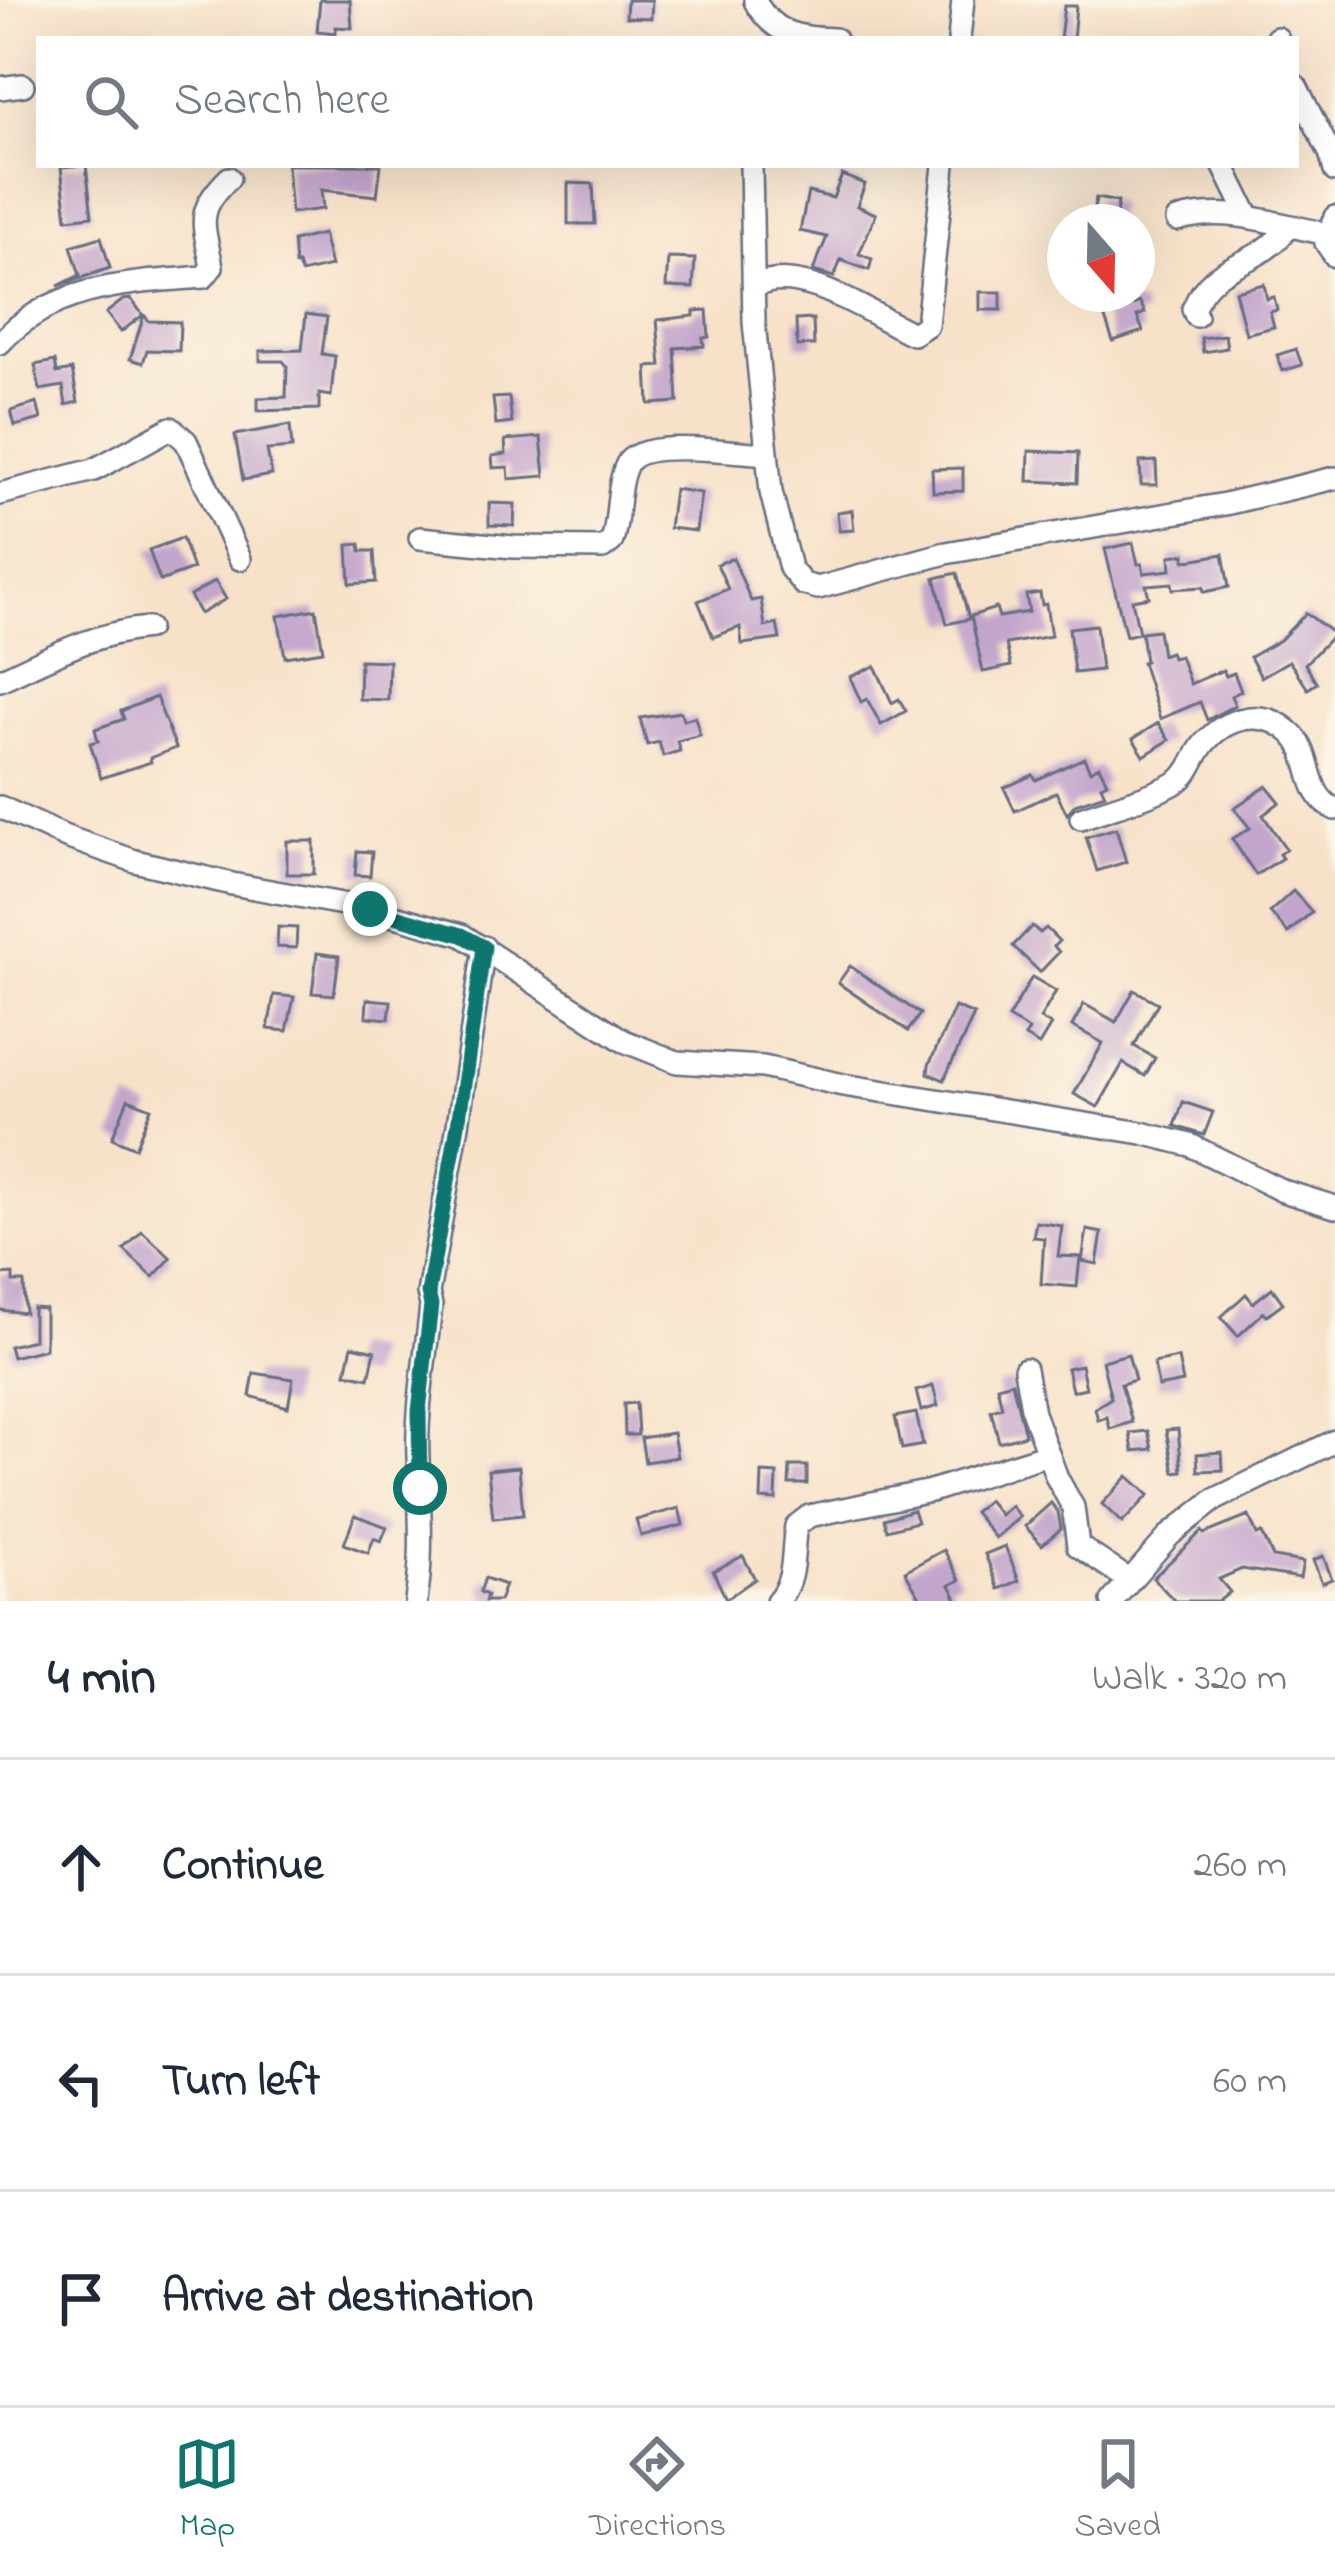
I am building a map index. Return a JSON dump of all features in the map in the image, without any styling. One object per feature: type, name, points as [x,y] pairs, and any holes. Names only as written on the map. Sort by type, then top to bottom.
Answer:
[{"type":"street","points":[[959,36],[963,0]]},
{"type":"street","points":[[755,1],[758,36]]},
{"type":"street","points":[[755,1],[765,20],[783,31],[816,36]]},
{"type":"street","points":[[1299,92],[1335,171]]},
{"type":"street","points":[[751,168],[754,287],[771,492],[790,568],[803,584],[818,588],[946,553],[1225,504],[1335,478]]},
{"type":"street","points":[[754,287],[785,280],[806,285],[848,300],[913,334],[922,332],[927,325],[944,168]]},
{"type":"street","points":[[1224,168],[1248,216]]},
{"type":"street","points":[[0,343],[35,315],[78,294],[153,278],[204,277],[212,267],[203,212],[229,178]]},
{"type":"street","points":[[1177,220],[1199,214],[1248,216],[1333,236]]},
{"type":"street","points":[[1196,316],[1193,309],[1213,277],[1268,250],[1288,227]]},
{"type":"street","points":[[0,494],[94,470],[171,428],[186,441],[240,560]]},
{"type":"street","points":[[420,538],[513,547],[603,548],[612,541],[626,464],[636,453],[657,448],[767,454]]},
{"type":"street","points":[[0,680],[79,642],[112,631],[148,628]]},
{"type":"street","points":[[1081,818],[1178,782],[1222,724],[1248,717],[1273,720],[1301,743],[1321,801],[1335,809]]},
{"type":"street","points":[[0,807],[135,860],[232,884],[370,909],[462,935],[624,1041],[677,1062],[763,1067],[843,1085],[1142,1133],[1190,1145],[1282,1191],[1335,1207]]},
{"type":"street","points":[[416,1601],[423,1520],[419,1411],[431,1305],[428,1293],[484,947]]},
{"type":"street","points":[[1025,1369],[1033,1413],[1073,1507],[1078,1546],[1129,1580]]},
{"type":"street","points":[[1112,1601],[1170,1534],[1214,1500],[1335,1441]]},
{"type":"street","points":[[777,1601],[787,1590],[793,1570],[796,1526],[808,1516],[931,1491],[1048,1454]]},
{"type":"building","points":[[320,0],[350,0],[352,28],[336,27],[336,33],[317,31]]},
{"type":"building","points":[[627,0],[652,0],[651,18],[626,17]]},
{"type":"building","points":[[1064,6],[1076,6],[1073,36],[1060,36]]},
{"type":"building","points":[[61,168],[86,168],[92,216],[67,219]]},
{"type":"building","points":[[287,168],[381,168],[377,196],[321,190],[323,209],[291,213]]},
{"type":"building","points":[[842,175],[865,184],[857,206],[876,214],[859,254],[872,259],[869,270],[841,260],[834,277],[813,271],[827,237],[800,231],[808,192],[833,198]]},
{"type":"building","points":[[568,183],[593,184],[595,224],[568,224]]},
{"type":"building","points":[[1096,198],[1118,202],[1118,204],[1095,204]]},
{"type":"building","points":[[323,234],[331,266],[301,273],[295,265],[293,241]]},
{"type":"building","points":[[101,237],[110,268],[58,286],[80,275],[71,246]]},
{"type":"building","points":[[668,258],[695,259],[693,288],[666,287]]},
{"type":"building","points":[[1264,284],[1267,299],[1274,297],[1277,310],[1270,312],[1274,327],[1246,334],[1235,291]]},
{"type":"building","points":[[980,292],[1001,292],[1001,310],[980,310]]},
{"type":"building","points":[[131,299],[143,315],[121,332],[106,313]]},
{"type":"building","points":[[707,310],[709,337],[703,338],[704,346],[675,348],[678,402],[649,404],[647,367],[661,366],[657,320]]},
{"type":"building","points":[[1103,312],[1145,312],[1137,316],[1143,331],[1113,341]]},
{"type":"building","points":[[306,314],[327,317],[322,354],[335,356],[331,396],[319,394],[319,409],[258,411],[258,398],[286,397],[287,366],[283,361],[260,361],[260,351],[302,350]]},
{"type":"building","points":[[144,315],[149,321],[180,322],[179,351],[147,350],[143,363],[130,359]]},
{"type":"building","points":[[813,319],[814,345],[797,346],[796,320]]},
{"type":"building","points":[[1225,335],[1227,348],[1203,352],[1201,338]]},
{"type":"building","points":[[1296,349],[1302,365],[1283,371],[1277,355]]},
{"type":"building","points":[[55,361],[57,373],[72,370],[78,402],[66,405],[63,386],[40,390],[35,365]]},
{"type":"building","points":[[509,397],[512,423],[496,425],[493,398]]},
{"type":"building","points":[[37,403],[41,419],[15,426],[11,411]]},
{"type":"building","points":[[290,425],[292,448],[267,450],[272,475],[243,480],[235,435]]},
{"type":"building","points":[[541,437],[545,476],[509,479],[508,467],[493,468],[492,456],[506,454],[505,440]]},
{"type":"building","points":[[1029,451],[1078,453],[1077,483],[1028,481]]},
{"type":"building","points":[[1156,461],[1157,485],[1141,485],[1140,462]]},
{"type":"building","points":[[963,468],[963,491],[933,492],[932,469]]},
{"type":"building","points":[[674,489],[701,493],[696,531],[669,528]]},
{"type":"building","points":[[489,503],[515,504],[514,526],[489,525]]},
{"type":"building","points":[[852,510],[854,530],[839,531],[837,512]]},
{"type":"building","points":[[182,538],[193,569],[160,581],[149,550]]},
{"type":"building","points":[[1133,543],[1144,573],[1171,570],[1170,556],[1185,554],[1185,561],[1223,554],[1229,587],[1204,592],[1203,587],[1173,589],[1172,583],[1146,585],[1149,597],[1132,600],[1139,633],[1126,636],[1105,549]]},
{"type":"building","points":[[360,544],[361,551],[374,551],[376,582],[350,584],[348,545]]},
{"type":"building","points":[[733,558],[751,601],[761,599],[765,627],[777,624],[780,639],[742,644],[740,627],[713,637],[698,601],[728,589],[717,564]]},
{"type":"building","points":[[957,573],[969,619],[947,624],[935,578]]},
{"type":"building","points":[[215,581],[226,599],[200,614],[190,596]]},
{"type":"building","points":[[1040,593],[1051,636],[1006,644],[1011,666],[983,672],[971,616],[996,608],[999,617],[1029,612],[1026,595]]},
{"type":"building","points":[[316,609],[323,651],[285,657],[278,616]]},
{"type":"building","points":[[1306,613],[1334,634],[1305,664],[1317,683],[1308,689],[1289,661],[1261,677],[1250,657],[1280,640]]},
{"type":"building","points":[[1096,625],[1101,670],[1074,673],[1069,628]]},
{"type":"building","points":[[1158,630],[1162,655],[1180,656],[1190,684],[1223,670],[1226,676],[1234,673],[1241,691],[1231,696],[1235,705],[1207,720],[1200,702],[1160,719],[1142,662],[1141,632]]},
{"type":"building","points":[[360,660],[389,661],[388,700],[359,699]]},
{"type":"building","points":[[875,666],[892,703],[899,699],[906,711],[881,725],[867,699],[861,702],[850,677]]},
{"type":"building","points":[[156,697],[176,748],[150,758],[151,762],[101,778],[90,743],[98,741],[95,729],[124,719],[121,711]]},
{"type":"building","points":[[681,712],[683,720],[695,717],[700,735],[677,741],[680,751],[663,756],[659,742],[647,745],[640,718]]},
{"type":"building","points":[[1158,723],[1169,740],[1144,756],[1133,739]]},
{"type":"building","points":[[1084,758],[1090,771],[1099,766],[1107,782],[1101,785],[1105,794],[1075,804],[1067,814],[1056,792],[1015,811],[1004,788],[1033,775],[1036,780]]},
{"type":"building","points":[[1267,786],[1280,802],[1263,815],[1286,849],[1279,854],[1282,858],[1256,875],[1232,839],[1250,828],[1234,808]]},
{"type":"building","points":[[1116,828],[1126,862],[1097,871],[1086,837]]},
{"type":"building","points":[[287,841],[314,841],[314,874],[287,874]]},
{"type":"building","points":[[357,851],[372,852],[370,876],[355,875]]},
{"type":"building","points":[[1293,891],[1312,912],[1288,933],[1270,912]]},
{"type":"building","points":[[1032,926],[1040,933],[1046,928],[1059,941],[1054,946],[1059,952],[1040,972],[1013,946]]},
{"type":"building","points":[[278,927],[297,928],[296,948],[277,947]]},
{"type":"building","points":[[317,953],[339,956],[334,995],[312,993]]},
{"type":"building","points":[[850,966],[920,1014],[908,1031],[838,983]]},
{"type":"building","points":[[1032,977],[1056,991],[1040,1019],[1051,1025],[1039,1045],[1025,1037],[1029,1030],[1008,1018]]},
{"type":"building","points":[[1134,990],[1158,1003],[1134,1046],[1155,1058],[1145,1076],[1123,1063],[1098,1107],[1074,1094],[1103,1043],[1072,1026],[1084,1004],[1116,1022]]},
{"type":"building","points":[[274,995],[294,997],[287,1031],[268,1029]]},
{"type":"building","points":[[367,999],[391,1001],[389,1019],[366,1017]]},
{"type":"building","points":[[955,1007],[974,1015],[944,1080],[928,1073],[929,1065]]},
{"type":"building","points":[[128,1099],[151,1108],[135,1148],[112,1138]]},
{"type":"building","points":[[1183,1102],[1213,1112],[1204,1135],[1175,1126]]},
{"type":"building","points":[[1036,1222],[1062,1226],[1058,1256],[1080,1257],[1077,1287],[1041,1284],[1044,1238],[1033,1237]]},
{"type":"building","points":[[1087,1230],[1102,1233],[1097,1264],[1082,1261]]},
{"type":"building","points":[[142,1231],[171,1258],[153,1277],[124,1250]]},
{"type":"building","points":[[13,1274],[13,1282],[24,1282],[25,1313],[0,1310],[0,1275]]},
{"type":"building","points":[[1272,1288],[1283,1303],[1267,1315],[1264,1312],[1238,1336],[1221,1317],[1246,1294],[1253,1303]]},
{"type":"building","points":[[33,1308],[45,1309],[45,1349],[12,1357],[9,1346],[33,1340]]},
{"type":"building","points":[[352,1346],[375,1351],[369,1378],[346,1373]]},
{"type":"building","points":[[1128,1354],[1135,1380],[1121,1384],[1132,1422],[1110,1429],[1107,1417],[1098,1420],[1095,1408],[1111,1398],[1102,1361]]},
{"type":"building","points":[[1178,1358],[1183,1382],[1158,1387],[1154,1363]]},
{"type":"building","points":[[1081,1365],[1086,1388],[1072,1391],[1067,1368]]},
{"type":"building","points":[[254,1373],[293,1379],[288,1407],[250,1396]]},
{"type":"building","points":[[1012,1382],[1025,1435],[999,1442],[991,1410],[1002,1407],[997,1386]]},
{"type":"building","points":[[933,1386],[938,1406],[921,1411],[916,1391]]},
{"type":"building","points":[[636,1403],[638,1435],[625,1435],[624,1404]]},
{"type":"building","points":[[916,1413],[923,1445],[902,1449],[895,1417]]},
{"type":"building","points":[[1178,1429],[1182,1471],[1174,1472],[1166,1430]]},
{"type":"building","points":[[1148,1431],[1152,1449],[1133,1451],[1130,1433]]},
{"type":"building","points":[[673,1433],[677,1457],[645,1462],[641,1438]]},
{"type":"building","points":[[1222,1452],[1223,1470],[1198,1471],[1197,1454]]},
{"type":"building","points":[[790,1466],[807,1466],[807,1484],[789,1484]]},
{"type":"building","points":[[519,1467],[523,1515],[493,1518],[488,1470]]},
{"type":"building","points":[[762,1473],[777,1474],[776,1500],[761,1499]]},
{"type":"building","points":[[1128,1476],[1149,1495],[1122,1523],[1102,1504]]},
{"type":"building","points":[[988,1500],[1000,1515],[1011,1506],[1020,1517],[995,1538],[974,1512]]},
{"type":"building","points":[[1051,1503],[1061,1529],[1042,1545],[1025,1526]]},
{"type":"building","points":[[679,1508],[683,1525],[641,1536],[636,1520]]},
{"type":"building","points":[[913,1510],[917,1522],[887,1530],[884,1519]]},
{"type":"building","points":[[355,1515],[387,1527],[381,1541],[374,1538],[368,1553],[344,1544]]},
{"type":"building","points":[[1249,1516],[1273,1557],[1303,1562],[1300,1578],[1242,1569],[1219,1579],[1230,1592],[1219,1601],[1175,1601],[1153,1578],[1202,1531]]},
{"type":"building","points":[[1005,1546],[1019,1581],[999,1589],[985,1554]]},
{"type":"building","points":[[944,1550],[960,1580],[950,1585],[958,1601],[922,1601],[905,1571]]},
{"type":"building","points":[[743,1556],[755,1579],[726,1599],[713,1571]]},
{"type":"building","points":[[1323,1556],[1332,1579],[1322,1583],[1313,1560]]},
{"type":"building","points":[[485,1578],[505,1585],[499,1601],[485,1601],[487,1595],[480,1592]]},
{"type":"route","points":[[370,909],[462,935],[484,947],[428,1293],[431,1305],[419,1411],[420,1488]]}]
